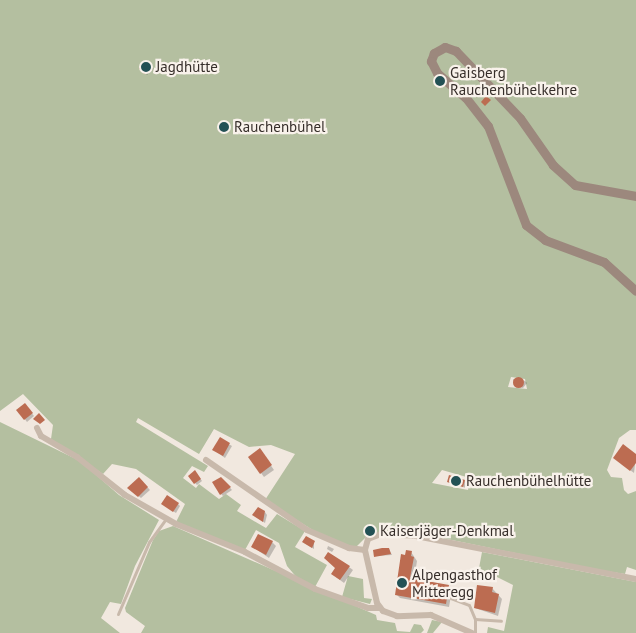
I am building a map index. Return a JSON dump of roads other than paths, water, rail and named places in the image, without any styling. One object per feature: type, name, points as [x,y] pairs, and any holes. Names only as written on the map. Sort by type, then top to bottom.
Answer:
[{"type":"main road","points":[[636,196],[575,185],[553,164],[520,118],[456,51],[445,47],[434,53],[431,61],[437,73],[466,98],[488,126],[526,225],[545,240],[598,258],[636,291]]},
{"type":"street","points":[[37,428],[42,436],[77,457],[125,495],[167,518],[250,555],[315,589],[368,608],[380,608],[393,615],[435,616],[474,633]]},
{"type":"street","points":[[206,460],[307,530],[346,547],[365,550]]},
{"type":"street","points":[[380,608],[365,550],[373,536],[404,534],[636,579]]},
{"type":"lane","points":[[118,614],[149,542],[167,518]]},
{"type":"lane","points":[[448,597],[467,603],[475,619],[474,633]]},
{"type":"lane","points":[[475,619],[501,621]]},
{"type":"place","name":"Jagdhütte","points":[[146,67]]},
{"type":"place","name":"Gaisberg Rauchenbühelkehre","points":[[440,81]]},
{"type":"place","name":"Rauchenbühel","points":[[224,127]]},
{"type":"place","name":"Rauchenbühelhütte","points":[[456,481]]},
{"type":"place","name":"Kaiserjäger-Denkmal","points":[[370,531]]},
{"type":"place","name":"Alpengasthof Mitteregg","points":[[402,583]]}]
